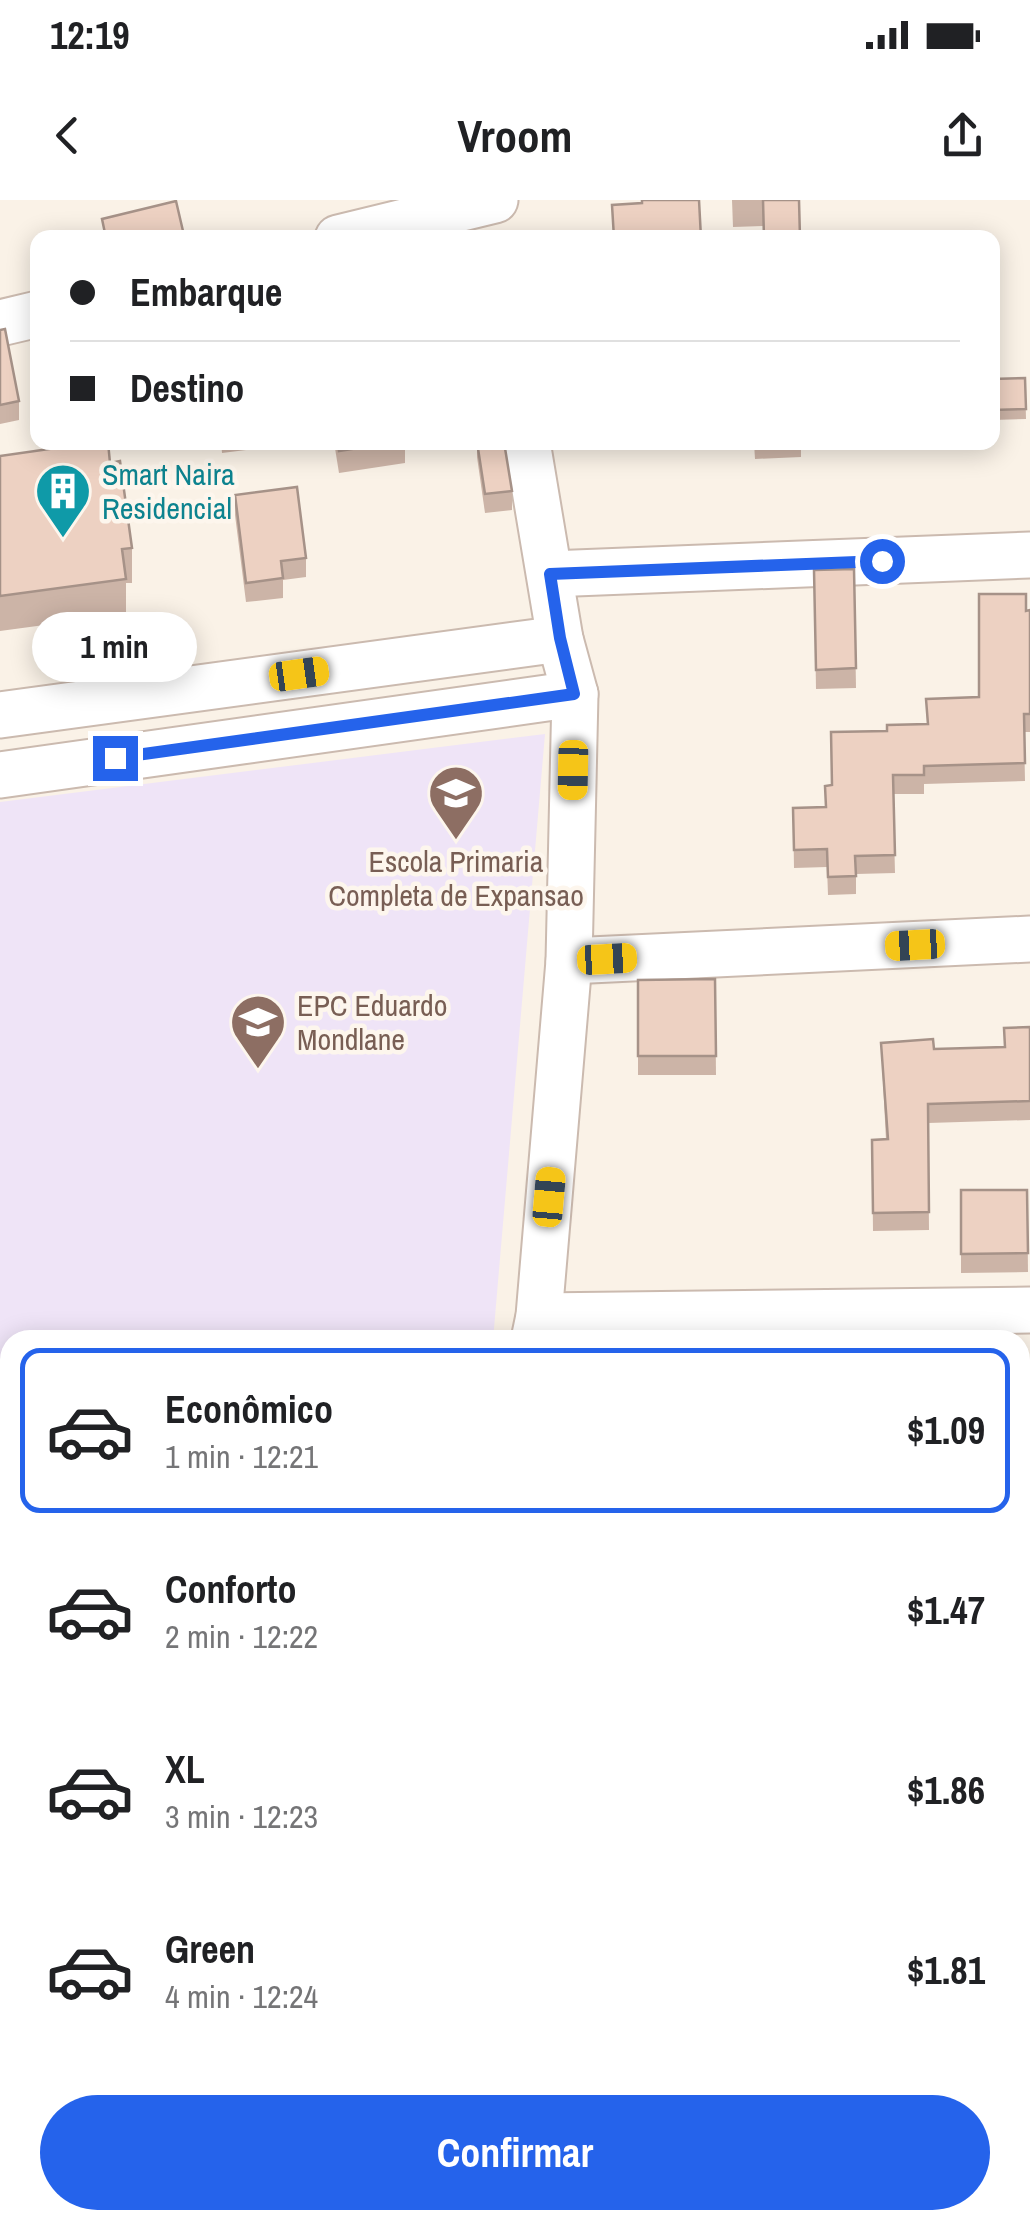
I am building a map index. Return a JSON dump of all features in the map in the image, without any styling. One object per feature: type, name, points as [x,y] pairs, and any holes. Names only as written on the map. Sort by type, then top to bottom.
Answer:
[{"type":"street","points":[[484,200],[490,230]]},
{"type":"street","points":[[369,230],[495,200]]},
{"type":"street","points":[[0,323],[30,316]]},
{"type":"street","points":[[528,450],[560,638],[574,694],[568,961],[537,1328],[1030,1310]]},
{"type":"street","points":[[550,574],[1030,555]]},
{"type":"street","points":[[0,716],[560,638]]},
{"type":"street","points":[[0,775],[574,694]]},
{"type":"street","points":[[568,961],[1030,940]]},
{"type":"shaded area","name":"EPC Eduardo Mondlane","points":[[545,734],[494,1330],[0,1330],[0,802]]},
{"type":"building","points":[[699,200],[701,230],[614,230],[612,205]]},
{"type":"building","points":[[763,200],[799,200],[800,230],[764,230]]},
{"type":"building","points":[[176,201],[183,230],[104,230],[102,219]]},
{"type":"building","points":[[5,329],[19,401],[0,405],[0,330]]},
{"type":"building","points":[[1025,378],[1026,409],[1000,410],[1000,379]]},
{"type":"building","name":"Smart Naira Residencial","points":[[42,450],[109,450],[110,463],[120,461],[132,548],[122,549],[126,579],[0,596],[0,456]]},
{"type":"building","points":[[478,450],[505,450],[512,491],[485,494]]},
{"type":"building","points":[[297,487],[306,558],[281,561],[283,578],[246,583],[235,495]]},
{"type":"building","points":[[854,569],[856,668],[816,670],[814,570]]},
{"type":"building","points":[[979,594],[1026,594],[1026,611],[1030,610],[1030,714],[1024,714],[1025,763],[924,766],[924,775],[893,775],[895,855],[855,856],[856,876],[828,877],[827,849],[794,850],[793,808],[826,807],[825,786],[832,785],[831,732],[887,731],[887,725],[928,724],[926,699],[979,697]]},
{"type":"building","points":[[715,979],[716,1056],[638,1056],[638,980]]},
{"type":"building","points":[[1030,1027],[1030,1101],[928,1104],[929,1212],[873,1213],[872,1140],[888,1139],[881,1043],[933,1039],[934,1049],[1005,1047],[1004,1028]]},
{"type":"building","points":[[961,1190],[1027,1190],[1028,1253],[961,1254]]},
{"type":"place","name":"Smart Naira Residencial","points":[[63,540]]},
{"type":"place","name":"Escola Primaria Completa de Expansao","points":[[456,842]]},
{"type":"place","name":"EPC Eduardo Mondlane","points":[[258,1071]]},
{"type":"route","points":[[115,758],[574,694],[550,574],[882,561]]}]
